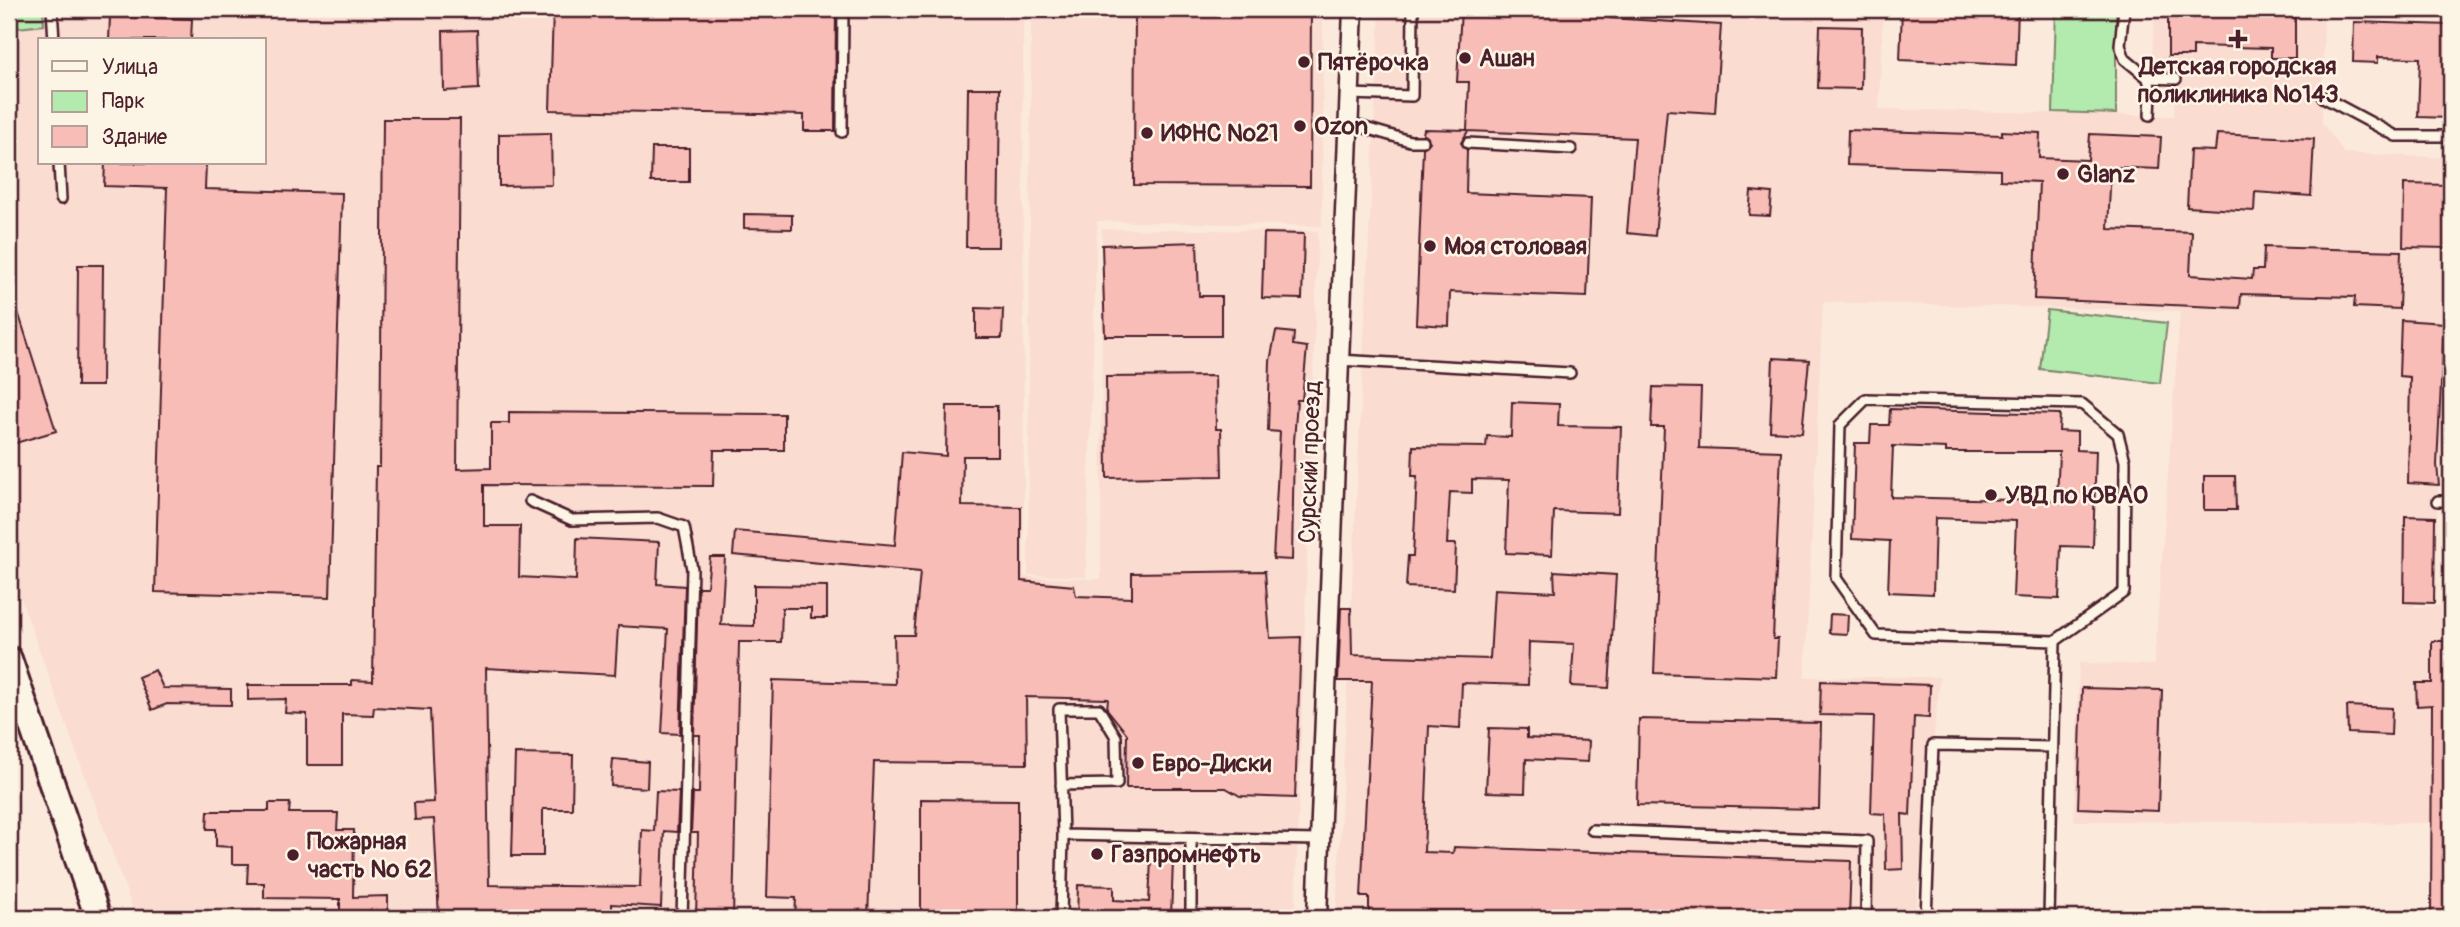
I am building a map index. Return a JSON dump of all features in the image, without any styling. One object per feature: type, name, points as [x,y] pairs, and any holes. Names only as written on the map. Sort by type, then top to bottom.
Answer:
[{"type":"main road","points":[[9,659],[98,918]]},
{"type":"street","name":"Сурский проезд","points":[[1317,918],[1353,9]]},
{"type":"lane","points":[[52,9],[54,38]]},
{"type":"lane","points":[[842,132],[843,9]]},
{"type":"lane","points":[[1349,94],[1412,96],[1413,9]]},
{"type":"lane","points":[[2124,9],[2120,45],[2124,59],[2148,78],[2176,79]]},
{"type":"lane","points":[[2148,78],[2151,92],[2150,115]]},
{"type":"lane","points":[[2323,97],[2396,136],[2451,136]]},
{"type":"lane","points":[[1348,123],[1410,141],[1423,141]]},
{"type":"lane","points":[[1468,143],[1571,149]]},
{"type":"lane","points":[[59,164],[61,199]]},
{"type":"lane","points":[[1338,360],[1570,373]]},
{"type":"lane","points":[[1866,399],[2082,404],[2118,435],[2125,461],[2124,592],[2055,641],[1876,635],[1836,578],[1840,425],[1866,399]]},
{"type":"lane","points":[[530,501],[572,520],[658,518],[684,527],[692,569],[682,918]]},
{"type":"lane","points":[[2438,501],[2451,501]]},
{"type":"lane","points":[[2049,918],[2055,641]]},
{"type":"lane","points":[[1061,785],[1117,784],[1116,737],[1099,709],[1059,709],[1061,785],[1063,835],[1061,918]]},
{"type":"lane","points":[[1926,918],[1933,745],[2052,747]]},
{"type":"lane","points":[[1592,831],[1867,842],[1866,918]]},
{"type":"lane","points":[[1063,835],[1319,840]]},
{"type":"lane","points":[[1191,838],[1191,918]]},
{"type":"shaded area","points":[[9,9],[1023,9],[1024,577],[1101,579],[1102,229],[1318,231],[1295,918],[136,918],[9,566]]},
{"type":"shaded area","points":[[1031,9],[1323,9],[1322,226],[1097,221],[1086,577],[1028,575]]},
{"type":"shaded area","points":[[1380,9],[1883,9],[1879,109],[2174,116],[2176,72],[2151,69],[2155,9],[2324,9],[2322,123],[2344,153],[2451,158],[2451,334],[2438,490],[2436,604],[2415,604],[2414,607],[2451,605],[2451,918],[2431,918],[2431,823],[2074,821],[2079,663],[2154,665],[2180,311],[1823,302],[1805,677],[1940,677],[1915,918],[1336,918]]},
{"type":"green space","points":[[9,9],[43,9],[44,25],[9,29]]},
{"type":"green space","points":[[2056,9],[2116,9],[2116,114],[2053,112]]},
{"type":"green space","points":[[2047,310],[2167,323],[2160,383],[2040,369]]},
{"type":"building","points":[[553,9],[836,9],[835,131],[804,131],[804,115],[550,110]]},
{"type":"building","points":[[1135,9],[1311,9],[1310,186],[1134,185]]},
{"type":"building","points":[[1461,9],[1611,9],[1610,18],[1721,25],[1715,113],[1667,110],[1655,236],[1627,233],[1635,138],[1468,131],[1461,143],[1467,150],[1466,193],[1591,198],[1587,297],[1450,292],[1449,326],[1416,324],[1423,148],[1430,142],[1423,134],[1424,129],[1467,130],[1469,82],[1457,82]]},
{"type":"building","points":[[1902,9],[2018,9],[2016,65],[1900,60]]},
{"type":"building","points":[[2168,15],[2295,17],[2295,58],[2271,58],[2271,48],[2193,46],[2193,56],[2168,56]]},
{"type":"building","points":[[110,17],[192,19],[191,38],[109,38]]},
{"type":"building","points":[[2354,22],[2451,25],[2451,118],[2418,117],[2420,58],[2378,57],[2378,63],[2353,62]]},
{"type":"building","points":[[1820,26],[1862,27],[1861,89],[1818,88]]},
{"type":"building","points":[[477,30],[479,89],[444,91],[443,31]]},
{"type":"building","points":[[968,88],[1000,88],[998,247],[966,247]]},
{"type":"building","points":[[383,119],[460,119],[457,469],[491,468],[491,423],[509,423],[509,412],[784,414],[784,450],[714,450],[713,486],[484,485],[484,526],[520,526],[519,577],[576,580],[577,538],[659,542],[657,584],[685,586],[680,734],[662,733],[668,629],[618,626],[615,675],[486,668],[489,885],[640,887],[642,830],[654,831],[656,791],[679,792],[677,832],[664,831],[661,907],[612,904],[612,918],[439,918],[434,819],[415,820],[414,803],[434,802],[430,710],[374,707],[373,715],[342,714],[342,765],[307,765],[307,714],[285,713],[286,699],[248,700],[248,685],[352,685],[352,680],[373,681],[376,467],[380,467]]},
{"type":"building","points":[[1848,130],[2002,135],[2002,131],[2040,133],[2039,158],[2088,160],[2090,134],[2161,137],[2159,169],[2111,167],[2108,229],[2192,232],[2190,275],[2252,279],[2253,270],[2263,270],[2264,247],[2401,251],[2399,309],[2354,307],[2355,297],[2241,294],[2240,308],[2034,299],[2039,182],[2000,180],[2000,170],[1847,165]]},
{"type":"building","points":[[551,133],[552,185],[499,186],[499,134]]},
{"type":"building","points":[[2217,134],[2314,139],[2311,196],[2255,192],[2254,211],[2187,207],[2190,150],[2215,151]]},
{"type":"building","points":[[652,148],[689,148],[689,182],[651,182]]},
{"type":"building","points":[[105,164],[206,164],[205,189],[342,193],[330,597],[155,592],[167,188],[104,186]]},
{"type":"building","points":[[2404,184],[2449,185],[2447,248],[2403,247]]},
{"type":"building","points":[[1751,191],[1772,193],[1770,216],[1749,215]]},
{"type":"building","points":[[744,214],[792,215],[792,229],[744,228]]},
{"type":"building","points":[[1264,233],[1304,234],[1302,299],[1262,298]]},
{"type":"building","points":[[1197,242],[1199,296],[1221,296],[1221,336],[1105,336],[1102,245]]},
{"type":"building","points":[[78,265],[103,265],[102,386],[77,386]]},
{"type":"building","points":[[9,293],[12,293],[56,431],[9,445]]},
{"type":"building","points":[[976,308],[1003,309],[1002,338],[976,338]]},
{"type":"building","points":[[2401,320],[2444,323],[2437,465],[2439,485],[2408,483],[2410,377],[2399,376]]},
{"type":"building","points":[[1276,331],[1294,333],[1293,345],[1307,347],[1302,400],[1297,400],[1294,442],[1292,560],[1273,559],[1280,432],[1268,431],[1270,361]]},
{"type":"building","points":[[1773,358],[1809,360],[1802,433],[1770,431]]},
{"type":"building","points":[[1215,376],[1216,429],[1221,429],[1222,476],[1107,478],[1106,377]]},
{"type":"building","points":[[1653,387],[1701,388],[1699,448],[1781,451],[1773,639],[1778,639],[1776,677],[1654,673],[1664,427],[1651,427]]},
{"type":"building","points":[[1512,402],[1559,404],[1558,426],[1621,427],[1618,513],[1554,511],[1552,555],[1506,553],[1509,480],[1472,479],[1472,493],[1450,492],[1447,544],[1456,544],[1454,589],[1406,587],[1408,556],[1413,556],[1417,476],[1412,476],[1413,446],[1486,447],[1487,436],[1511,437]]},
{"type":"building","points":[[947,406],[997,406],[997,456],[963,456],[962,506],[1021,507],[1021,581],[1074,586],[1076,596],[1132,598],[1132,573],[1265,571],[1270,638],[1301,637],[1295,798],[1240,796],[1226,788],[1126,788],[1127,734],[1107,709],[1108,699],[1026,697],[1027,764],[874,762],[868,918],[795,918],[796,898],[767,897],[773,680],[895,684],[894,635],[914,635],[920,572],[733,555],[735,531],[895,545],[902,452],[946,456]]},
{"type":"building","points":[[1890,409],[2060,414],[2059,431],[2077,432],[2077,450],[2096,451],[2093,547],[2061,546],[2059,599],[2013,597],[2016,521],[1935,518],[1933,594],[1888,592],[1890,541],[1852,539],[1855,443],[1870,443],[1871,425],[1889,425]],"holes":[[[1893,446],[1946,448],[1946,452],[2059,452],[2057,501],[1891,497]]]},
{"type":"building","points":[[2204,476],[2235,476],[2236,510],[2204,510]]},
{"type":"building","points":[[2405,516],[2435,517],[2434,603],[2404,602]]},
{"type":"building","points":[[710,557],[725,557],[721,625],[754,626],[754,585],[827,586],[827,618],[811,618],[811,608],[782,608],[781,642],[739,642],[733,918],[696,918],[698,833],[691,833],[693,793],[699,793],[700,735],[694,735],[698,587],[707,587]]},
{"type":"building","points":[[1554,571],[1616,575],[1609,688],[1571,686],[1574,644],[1529,642],[1528,685],[1462,683],[1460,728],[1429,726],[1424,852],[1453,853],[1454,847],[1851,861],[1849,918],[1382,918],[1383,914],[1369,914],[1369,897],[1361,897],[1372,681],[1338,681],[1341,608],[1351,608],[1352,655],[1490,659],[1494,589],[1555,592]]},
{"type":"building","points":[[1830,614],[1848,615],[1847,634],[1829,633]]},
{"type":"building","points":[[2432,641],[2447,641],[2448,918],[2431,918],[2432,705],[2417,706],[2416,683],[2432,683]]},
{"type":"building","points":[[155,670],[163,688],[231,689],[231,705],[167,704],[152,710],[138,677]]},
{"type":"building","points":[[1821,681],[1930,685],[1929,718],[1914,717],[1910,815],[1902,814],[1903,869],[1886,870],[1885,814],[1871,813],[1874,716],[1820,715]]},
{"type":"building","points":[[2082,688],[2162,690],[2158,811],[2078,808]]},
{"type":"building","points":[[2347,706],[2392,708],[2391,735],[2348,733]]},
{"type":"building","points":[[1639,719],[1821,723],[1819,809],[1637,805]]},
{"type":"building","points":[[1489,728],[1527,729],[1527,738],[1589,741],[1588,762],[1526,759],[1525,793],[1486,792]]},
{"type":"building","points":[[515,754],[573,755],[572,809],[543,809],[543,856],[512,856]]},
{"type":"building","points":[[613,759],[648,762],[647,788],[611,786]]},
{"type":"building","points":[[921,799],[1018,800],[1018,918],[921,918]]},
{"type":"building","name":"Пожарная часть № 62","points":[[269,803],[290,803],[289,813],[338,813],[337,830],[354,830],[353,897],[388,896],[388,911],[340,912],[340,899],[264,898],[264,883],[247,883],[248,864],[232,864],[232,847],[216,846],[216,829],[207,829],[208,811],[269,811]]},
{"type":"building","points":[[1151,859],[1173,860],[1171,918],[1077,918],[1078,885],[1114,886],[1114,900],[1149,902]]},
{"type":"place","name":"Детская городская поликлиника №143","points":[[2238,39]]},
{"type":"place","name":"Ашан","points":[[1465,58]]},
{"type":"place","name":"Пятёрочка","points":[[1304,62]]},
{"type":"place","name":"Ozon","points":[[1300,126]]},
{"type":"place","name":"ИФНС №21","points":[[1147,133]]},
{"type":"place","name":"Glanz","points":[[2063,174]]},
{"type":"place","name":"Моя столовая","points":[[1430,246]]},
{"type":"place","name":"УВД по ЮВАО","points":[[1991,495]]},
{"type":"place","name":"Евро-Диски","points":[[1138,763]]},
{"type":"place","name":"Газпромнефть","points":[[1097,854]]},
{"type":"place","name":"Пожарная часть № 62","points":[[293,855]]}]
